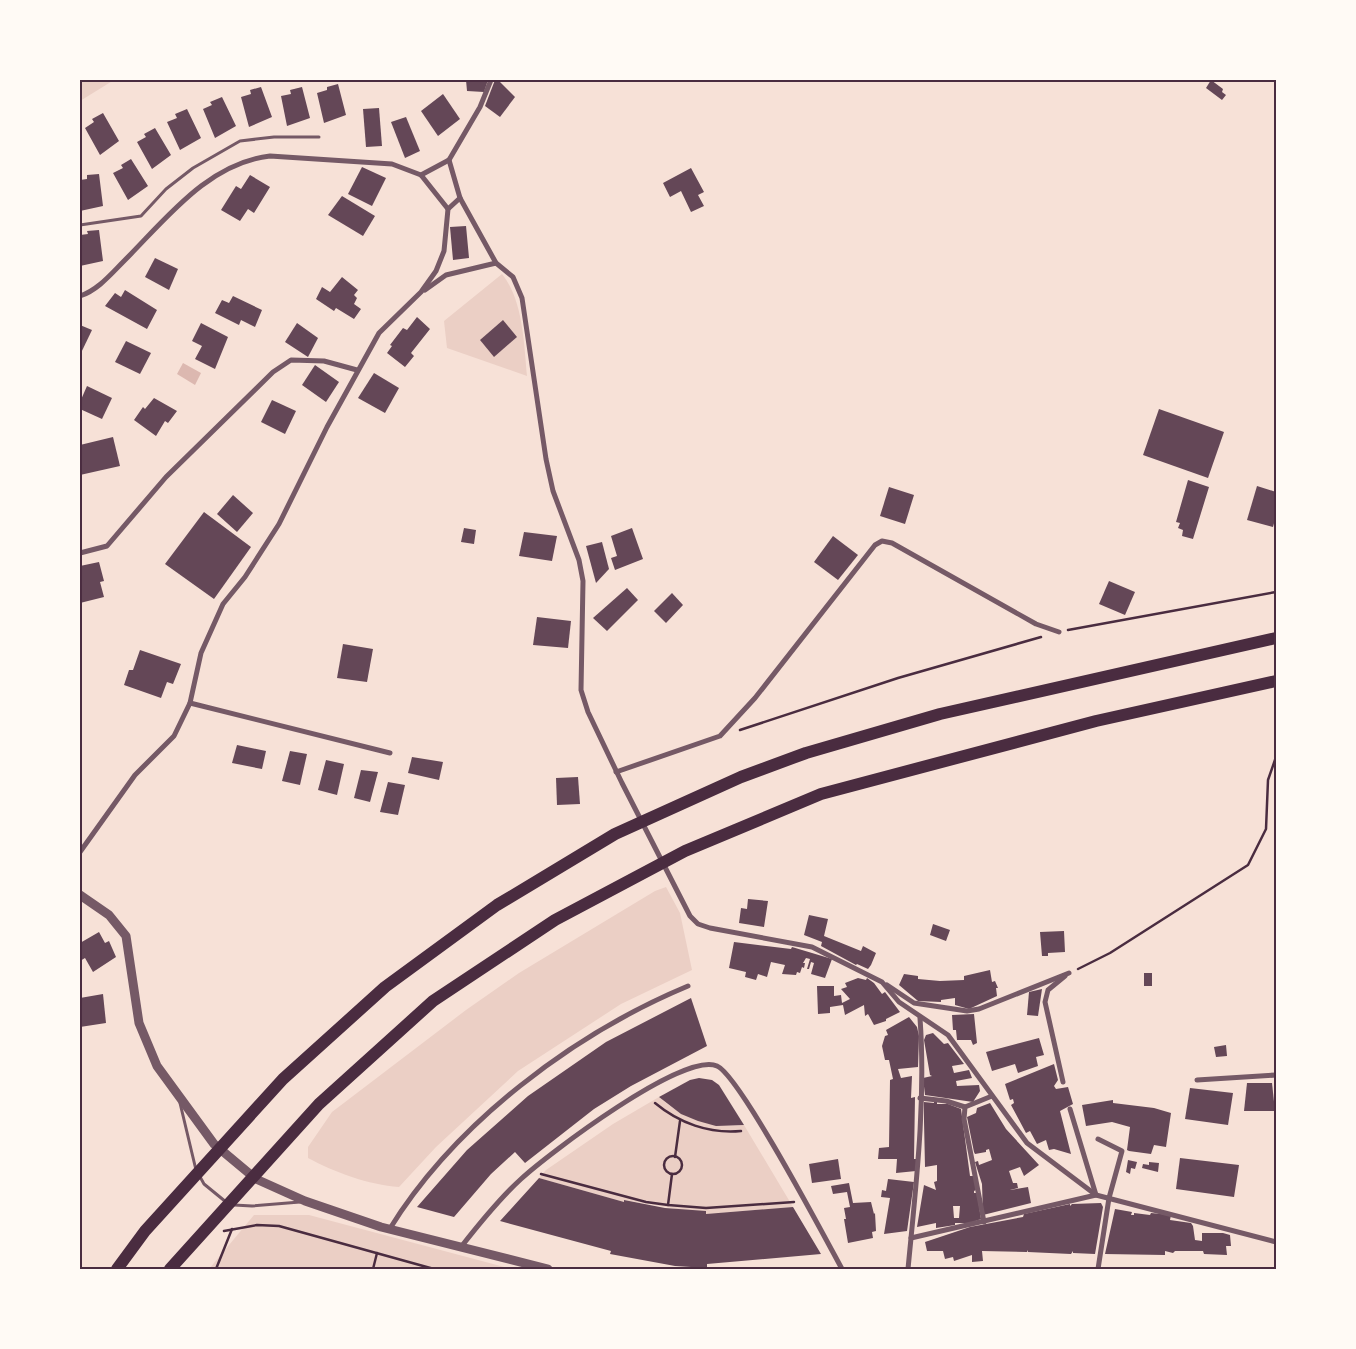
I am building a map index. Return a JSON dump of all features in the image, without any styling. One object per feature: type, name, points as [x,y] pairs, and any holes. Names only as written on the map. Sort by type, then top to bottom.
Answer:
[{"type":"highway","points":[[117,1269],[145,1231],[283,1079],[385,988],[497,905],[615,834],[741,777],[806,753],[940,714],[1276,638]]},
{"type":"highway","points":[[170,1269],[319,1104],[433,1001],[555,920],[685,851],[821,794],[1096,721],[1276,681]]},
{"type":"street","points":[[421,175],[449,160],[480,107],[491,80]]},
{"type":"street","points":[[80,296],[88,294],[101,284],[203,183],[231,167],[252,158],[270,156],[370,161],[392,164],[421,175],[448,209]]},
{"type":"street","points":[[449,160],[460,198],[496,263],[513,277],[522,298],[546,458],[554,491],[579,560],[583,581],[580,690],[588,712],[616,772],[690,916],[698,924],[710,928],[812,946],[882,982],[914,1003],[968,1011],[979,1009],[1069,972]]},
{"type":"street","points":[[421,292],[436,271],[444,251],[448,209],[460,198]]},
{"type":"street","points":[[80,852],[135,775],[174,736],[190,703],[201,653],[223,604],[245,577],[279,524],[356,370],[379,332],[421,292],[446,275],[496,263]]},
{"type":"street","points":[[80,553],[107,546],[166,477],[273,372],[291,360],[324,361],[356,370]]},
{"type":"street","points":[[616,772],[720,736],[755,698],[875,545],[882,542],[892,543],[1036,624],[1060,632]]},
{"type":"street","points":[[190,703],[390,753]]},
{"type":"street","points":[[80,895],[109,915],[126,936],[139,1023],[157,1066],[214,1144],[256,1179],[305,1202],[390,1230],[548,1269]]},
{"type":"street","points":[[1063,1082],[1044,1002],[1048,990],[1069,972]]},
{"type":"street","points":[[882,982],[899,1002],[920,1018],[948,1035],[1027,1143],[1096,1195],[1276,1242]]},
{"type":"street","points":[[390,1230],[406,1203],[471,1129],[530,1077],[647,1003],[688,986]]},
{"type":"street","points":[[908,1269],[920,1160],[922,1057],[920,1018]]},
{"type":"street","points":[[460,1248],[481,1222],[532,1170],[632,1098],[687,1068],[702,1064],[717,1066],[729,1074],[842,1269]]},
{"type":"street","points":[[1197,1080],[1276,1075]]},
{"type":"street","points":[[920,1098],[946,1101],[965,1108],[992,1096]]},
{"type":"street","points":[[965,1108],[966,1136],[976,1175],[984,1222]]},
{"type":"street","points":[[1070,1109],[1096,1195]]},
{"type":"street","points":[[1098,1140],[1122,1151],[1109,1198],[1098,1269]]},
{"type":"street","points":[[911,1238],[1096,1195]]},
{"type":"lane","points":[[80,225],[141,216],[166,190],[192,168],[222,149],[240,141],[274,137],[319,137]]},
{"type":"lane","points":[[179,1098],[194,1167],[204,1184],[223,1201],[235,1206],[305,1202]]},
{"type":"path","points":[[720,736],[898,678],[1060,632],[1276,592]]},
{"type":"path","points":[[1069,972],[1110,954],[1248,865],[1266,829],[1268,780],[1276,757]]},
{"type":"path","points":[[655,1103],[680,1120],[703,1128],[726,1132],[741,1131]]},
{"type":"path","points":[[675,1157],[680,1120]]},
{"type":"path","points":[[675,1157],[681,1162],[681,1168],[678,1173],[672,1174],[667,1172],[664,1164],[667,1159],[675,1157]]},
{"type":"path","points":[[532,1170],[578,1185],[668,1205],[706,1208],[804,1201]]},
{"type":"path","points":[[668,1205],[672,1174]]},
{"type":"path","points":[[219,1232],[257,1225],[279,1226],[434,1269]]},
{"type":"path","points":[[216,1269],[232,1229]]},
{"type":"path","points":[[373,1269],[377,1253]]},
{"type":"shaded area","points":[[80,80],[114,80],[80,101]]},
{"type":"shaded area","points":[[502,274],[509,284],[518,309],[527,376],[447,348],[444,321]]},
{"type":"shaded area","points":[[183,363],[201,373],[195,385],[177,374]]},
{"type":"shaded area","points":[[666,887],[680,913],[692,970],[621,1004],[518,1071],[436,1147],[399,1187],[376,1184],[352,1177],[308,1158],[308,1147],[332,1112],[466,1010],[519,973],[655,891]]},
{"type":"shaded area","points":[[659,1097],[678,1111],[698,1120],[720,1125],[744,1125],[793,1207],[706,1214],[625,1200],[624,1202],[539,1178],[546,1170],[613,1124]]},
{"type":"shaded area","points":[[254,1215],[309,1215],[512,1269],[209,1269]]},
{"type":"building","points":[[466,80],[488,80],[484,92],[467,91]]},
{"type":"building","points":[[495,80],[498,80],[515,97],[500,117],[485,106]]},
{"type":"building","points":[[1211,80],[1223,89],[1222,92],[1226,95],[1222,100],[1206,88]]},
{"type":"building","points":[[338,84],[346,115],[324,123],[317,93],[327,90],[327,87]]},
{"type":"building","points":[[261,87],[272,117],[249,127],[241,97],[251,94],[250,90]]},
{"type":"building","points":[[302,87],[310,118],[287,126],[281,96],[291,94],[290,90]]},
{"type":"building","points":[[443,94],[460,119],[438,136],[421,111]]},
{"type":"building","points":[[222,97],[236,126],[215,138],[203,109],[212,105],[210,102]]},
{"type":"building","points":[[379,108],[382,146],[366,147],[363,109]]},
{"type":"building","points":[[187,109],[201,138],[180,150],[167,122],[177,118],[175,114]]},
{"type":"building","points":[[103,113],[119,141],[100,155],[85,128],[94,122],[92,119]]},
{"type":"building","points":[[406,117],[420,151],[405,158],[391,122]]},
{"type":"building","points":[[155,128],[171,155],[152,169],[137,142],[146,137],[144,134]]},
{"type":"building","points":[[131,159],[148,186],[128,200],[113,173],[123,168],[121,165]]},
{"type":"building","points":[[362,167],[386,178],[372,206],[348,194]]},
{"type":"building","points":[[691,168],[704,192],[698,195],[704,206],[691,212],[681,191],[670,197],[663,183]]},
{"type":"building","points":[[99,174],[103,206],[80,211],[80,180],[87,179],[87,175]]},
{"type":"building","points":[[250,175],[270,187],[254,213],[248,209],[240,221],[221,210],[236,186],[241,189]]},
{"type":"building","points":[[342,196],[375,216],[363,236],[328,215]]},
{"type":"building","points":[[466,226],[469,258],[453,260],[450,227]]},
{"type":"building","points":[[99,230],[103,261],[80,266],[80,235],[88,234],[87,231]]},
{"type":"building","points":[[155,258],[178,269],[169,290],[145,277]]},
{"type":"building","points":[[342,277],[358,290],[354,295],[357,298],[354,304],[361,309],[354,319],[336,308],[334,311],[316,299],[322,287],[330,292]]},
{"type":"building","points":[[125,290],[157,310],[147,329],[105,306],[115,293],[121,297]]},
{"type":"building","points":[[233,296],[262,310],[255,327],[241,320],[239,325],[215,313],[222,300],[229,303]]},
{"type":"building","points":[[417,317],[430,329],[411,353],[414,356],[405,367],[387,353],[392,346],[390,345],[403,328],[407,330]]},
{"type":"building","points":[[503,320],[517,337],[494,357],[480,340]]},
{"type":"building","points":[[201,323],[228,337],[215,369],[195,359],[202,346],[192,341]]},
{"type":"building","points":[[297,323],[318,338],[308,357],[285,342]]},
{"type":"building","points":[[80,325],[92,330],[80,355]]},
{"type":"building","points":[[126,341],[151,353],[140,374],[115,362]]},
{"type":"building","points":[[315,365],[339,382],[326,402],[302,385]]},
{"type":"building","points":[[374,373],[399,388],[385,413],[358,398]]},
{"type":"building","points":[[87,386],[112,398],[102,419],[80,409],[80,402]]},
{"type":"building","points":[[154,398],[177,411],[168,423],[165,421],[156,436],[134,420],[143,407],[145,409]]},
{"type":"building","points":[[272,400],[296,411],[285,434],[261,422]]},
{"type":"building","points":[[1159,409],[1224,432],[1208,478],[1143,455]]},
{"type":"building","points":[[113,437],[120,466],[80,475],[80,445]]},
{"type":"building","points":[[1188,480],[1209,487],[1193,539],[1182,536],[1183,530],[1178,528],[1180,523],[1176,522]]},
{"type":"building","points":[[1257,486],[1276,492],[1276,516],[1273,527],[1247,520]]},
{"type":"building","points":[[889,487],[914,495],[905,524],[880,516]]},
{"type":"building","points":[[233,495],[253,513],[237,532],[217,514]]},
{"type":"building","points":[[204,512],[251,547],[214,599],[165,564]]},
{"type":"building","points":[[464,528],[476,530],[474,544],[461,542]]},
{"type":"building","points":[[632,528],[643,559],[615,570],[611,558],[617,556],[611,536]]},
{"type":"building","points":[[524,532],[557,536],[552,561],[519,556]]},
{"type":"building","points":[[833,536],[858,555],[838,580],[814,562]]},
{"type":"building","points":[[602,542],[609,569],[596,583],[586,546]]},
{"type":"building","points":[[99,562],[104,581],[100,582],[104,597],[80,603],[80,566]]},
{"type":"building","points":[[1109,581],[1135,592],[1125,615],[1099,604]]},
{"type":"building","points":[[627,588],[638,600],[607,631],[593,618]]},
{"type":"building","points":[[672,593],[683,605],[666,623],[654,611]]},
{"type":"building","points":[[537,617],[571,621],[568,648],[533,645]]},
{"type":"building","points":[[343,644],[373,649],[367,682],[337,678]]},
{"type":"building","points":[[140,650],[181,664],[173,684],[167,682],[161,698],[124,685],[129,670],[133,670]]},
{"type":"building","points":[[237,745],[266,751],[262,769],[232,763]]},
{"type":"building","points":[[290,751],[307,754],[300,785],[282,781]]},
{"type":"building","points":[[412,757],[443,762],[439,780],[408,773]]},
{"type":"building","points":[[326,760],[344,764],[337,795],[318,790]]},
{"type":"building","points":[[361,770],[378,772],[370,802],[354,798]]},
{"type":"building","points":[[578,777],[580,804],[557,805],[556,778]]},
{"type":"building","points":[[388,782],[405,785],[398,815],[380,812]]},
{"type":"building","points":[[748,899],[768,901],[764,927],[739,923],[741,908],[747,909]]},
{"type":"building","points":[[809,915],[828,919],[824,936],[861,951],[863,946],[876,953],[868,969],[856,965],[821,946],[822,942],[804,935]]},
{"type":"building","points":[[933,924],[950,930],[946,941],[930,935]]},
{"type":"building","points":[[1064,931],[1065,952],[1048,953],[1048,956],[1042,956],[1040,932]]},
{"type":"building","points":[[99,932],[105,943],[109,941],[116,957],[93,972],[85,958],[80,961],[80,943]]},
{"type":"building","points":[[734,942],[791,949],[792,947],[832,959],[825,978],[811,974],[814,963],[811,962],[809,969],[807,969],[810,959],[806,958],[803,963],[805,963],[804,968],[802,967],[800,973],[797,972],[796,975],[782,974],[785,965],[771,962],[767,977],[758,974],[756,980],[745,977],[746,972],[729,968]]},
{"type":"building","points":[[990,970],[992,982],[995,981],[998,988],[996,988],[997,996],[969,1009],[955,1005],[955,998],[941,1000],[941,1002],[918,1001],[899,985],[904,974],[918,976],[918,979],[940,981],[964,980],[964,976]]},
{"type":"building","points":[[1144,973],[1152,973],[1152,986],[1144,986]]},
{"type":"building","points":[[858,978],[866,980],[867,978],[874,983],[882,994],[885,992],[900,1012],[886,1019],[886,1021],[874,1025],[868,1014],[865,1016],[864,1005],[845,1015],[843,1005],[830,1007],[830,1013],[818,1014],[817,986],[834,986],[834,996],[841,995],[842,1003],[850,999],[841,989],[847,987],[845,983]]},
{"type":"building","points":[[1042,989],[1038,1016],[1027,1015],[1029,992]]},
{"type":"building","points":[[103,994],[106,1023],[80,1027],[80,998]]},
{"type":"building","points":[[691,998],[707,1046],[631,1086],[594,1109],[525,1163],[515,1152],[491,1174],[454,1217],[417,1207],[467,1150],[528,1096],[606,1042]]},
{"type":"building","points":[[974,1014],[977,1043],[973,1045],[971,1040],[957,1040],[956,1030],[953,1030],[952,1015]]},
{"type":"building","points":[[909,1017],[917,1027],[919,1036],[918,1067],[898,1069],[901,1078],[912,1076],[911,1098],[915,1097],[914,1159],[917,1159],[916,1171],[896,1173],[897,1159],[878,1159],[879,1148],[889,1147],[890,1080],[893,1079],[889,1060],[885,1060],[882,1046],[885,1036],[888,1035],[886,1030]]},
{"type":"building","points":[[933,1033],[944,1044],[948,1043],[964,1064],[952,1066],[954,1073],[969,1070],[972,1078],[956,1081],[957,1086],[979,1085],[980,1091],[973,1102],[925,1095],[923,1078],[932,1076],[930,1075],[924,1040],[926,1035]]},
{"type":"building","points":[[1039,1038],[1044,1055],[1036,1057],[1038,1066],[1018,1073],[1015,1064],[992,1071],[986,1052]]},
{"type":"building","points":[[1226,1045],[1227,1056],[1216,1057],[1214,1047]]},
{"type":"building","points":[[1054,1064],[1058,1080],[1054,1086],[1056,1089],[1068,1087],[1073,1104],[1060,1111],[1071,1154],[1054,1149],[1049,1150],[1046,1140],[1037,1144],[1030,1131],[1026,1133],[1011,1105],[1014,1103],[1013,1099],[1010,1100],[1005,1084]]},
{"type":"building","points":[[699,1078],[712,1080],[719,1085],[744,1125],[716,1126],[698,1121],[681,1114],[659,1097],[690,1080]]},
{"type":"building","points":[[1247,1083],[1272,1083],[1275,1111],[1244,1111]]},
{"type":"building","points":[[1190,1088],[1233,1093],[1228,1125],[1185,1119]]},
{"type":"building","points":[[1113,1100],[1113,1103],[1154,1108],[1171,1113],[1166,1147],[1154,1145],[1151,1154],[1129,1151],[1127,1150],[1130,1127],[1112,1122],[1086,1126],[1082,1105]]},
{"type":"building","points":[[934,1101],[937,1101],[937,1104],[948,1104],[961,1109],[970,1176],[974,1176],[976,1190],[974,1193],[977,1193],[981,1219],[970,1223],[955,1223],[955,1225],[936,1228],[936,1223],[917,1227],[924,1185],[936,1190],[934,1182],[937,1181],[937,1165],[925,1167],[924,1102],[934,1103]],"holes":[[[953,1206],[960,1206],[959,1218],[954,1218]]]},
{"type":"building","points":[[990,1103],[1006,1129],[1039,1165],[1024,1176],[1020,1167],[1009,1171],[1013,1183],[1017,1183],[1018,1188],[1010,1190],[1028,1187],[1031,1203],[983,1215],[982,1184],[975,1162],[978,1161],[979,1165],[992,1160],[989,1149],[986,1152],[975,1154],[967,1117],[976,1113],[977,1108]]},
{"type":"building","points":[[1180,1158],[1239,1165],[1234,1197],[1176,1189]]},
{"type":"building","points":[[838,1159],[841,1179],[812,1183],[809,1164]]},
{"type":"building","points":[[1128,1160],[1137,1162],[1135,1169],[1131,1168],[1130,1174],[1126,1172]]},
{"type":"building","points":[[1149,1162],[1159,1163],[1158,1172],[1142,1168],[1143,1164],[1149,1165]]},
{"type":"building","points":[[539,1178],[624,1202],[624,1200],[665,1208],[706,1211],[706,1214],[793,1207],[821,1254],[707,1264],[707,1268],[675,1266],[610,1254],[611,1251],[500,1221]]},
{"type":"building","points":[[888,1179],[914,1182],[907,1231],[884,1234],[890,1198],[881,1197],[882,1190],[886,1191]]},
{"type":"building","points":[[849,1183],[853,1203],[871,1202],[875,1213],[876,1231],[872,1232],[873,1238],[848,1243],[844,1219],[846,1219],[844,1208],[850,1207],[847,1192],[833,1194],[831,1186]]},
{"type":"building","points":[[1101,1203],[1103,1207],[1095,1254],[1073,1253],[1073,1251],[1071,1254],[1028,1252],[1027,1250],[1027,1252],[982,1251],[983,1261],[972,1262],[972,1255],[954,1261],[953,1257],[945,1259],[943,1251],[927,1251],[925,1242],[970,1227],[1023,1217],[1024,1214],[1070,1204],[1070,1206],[1072,1204]]},
{"type":"building","points":[[1115,1209],[1132,1212],[1131,1215],[1134,1215],[1134,1213],[1150,1215],[1151,1213],[1171,1215],[1170,1220],[1191,1223],[1195,1240],[1202,1241],[1202,1233],[1223,1233],[1230,1235],[1231,1246],[1226,1246],[1227,1255],[1204,1254],[1203,1251],[1175,1251],[1173,1253],[1165,1251],[1165,1255],[1105,1254]]}]
